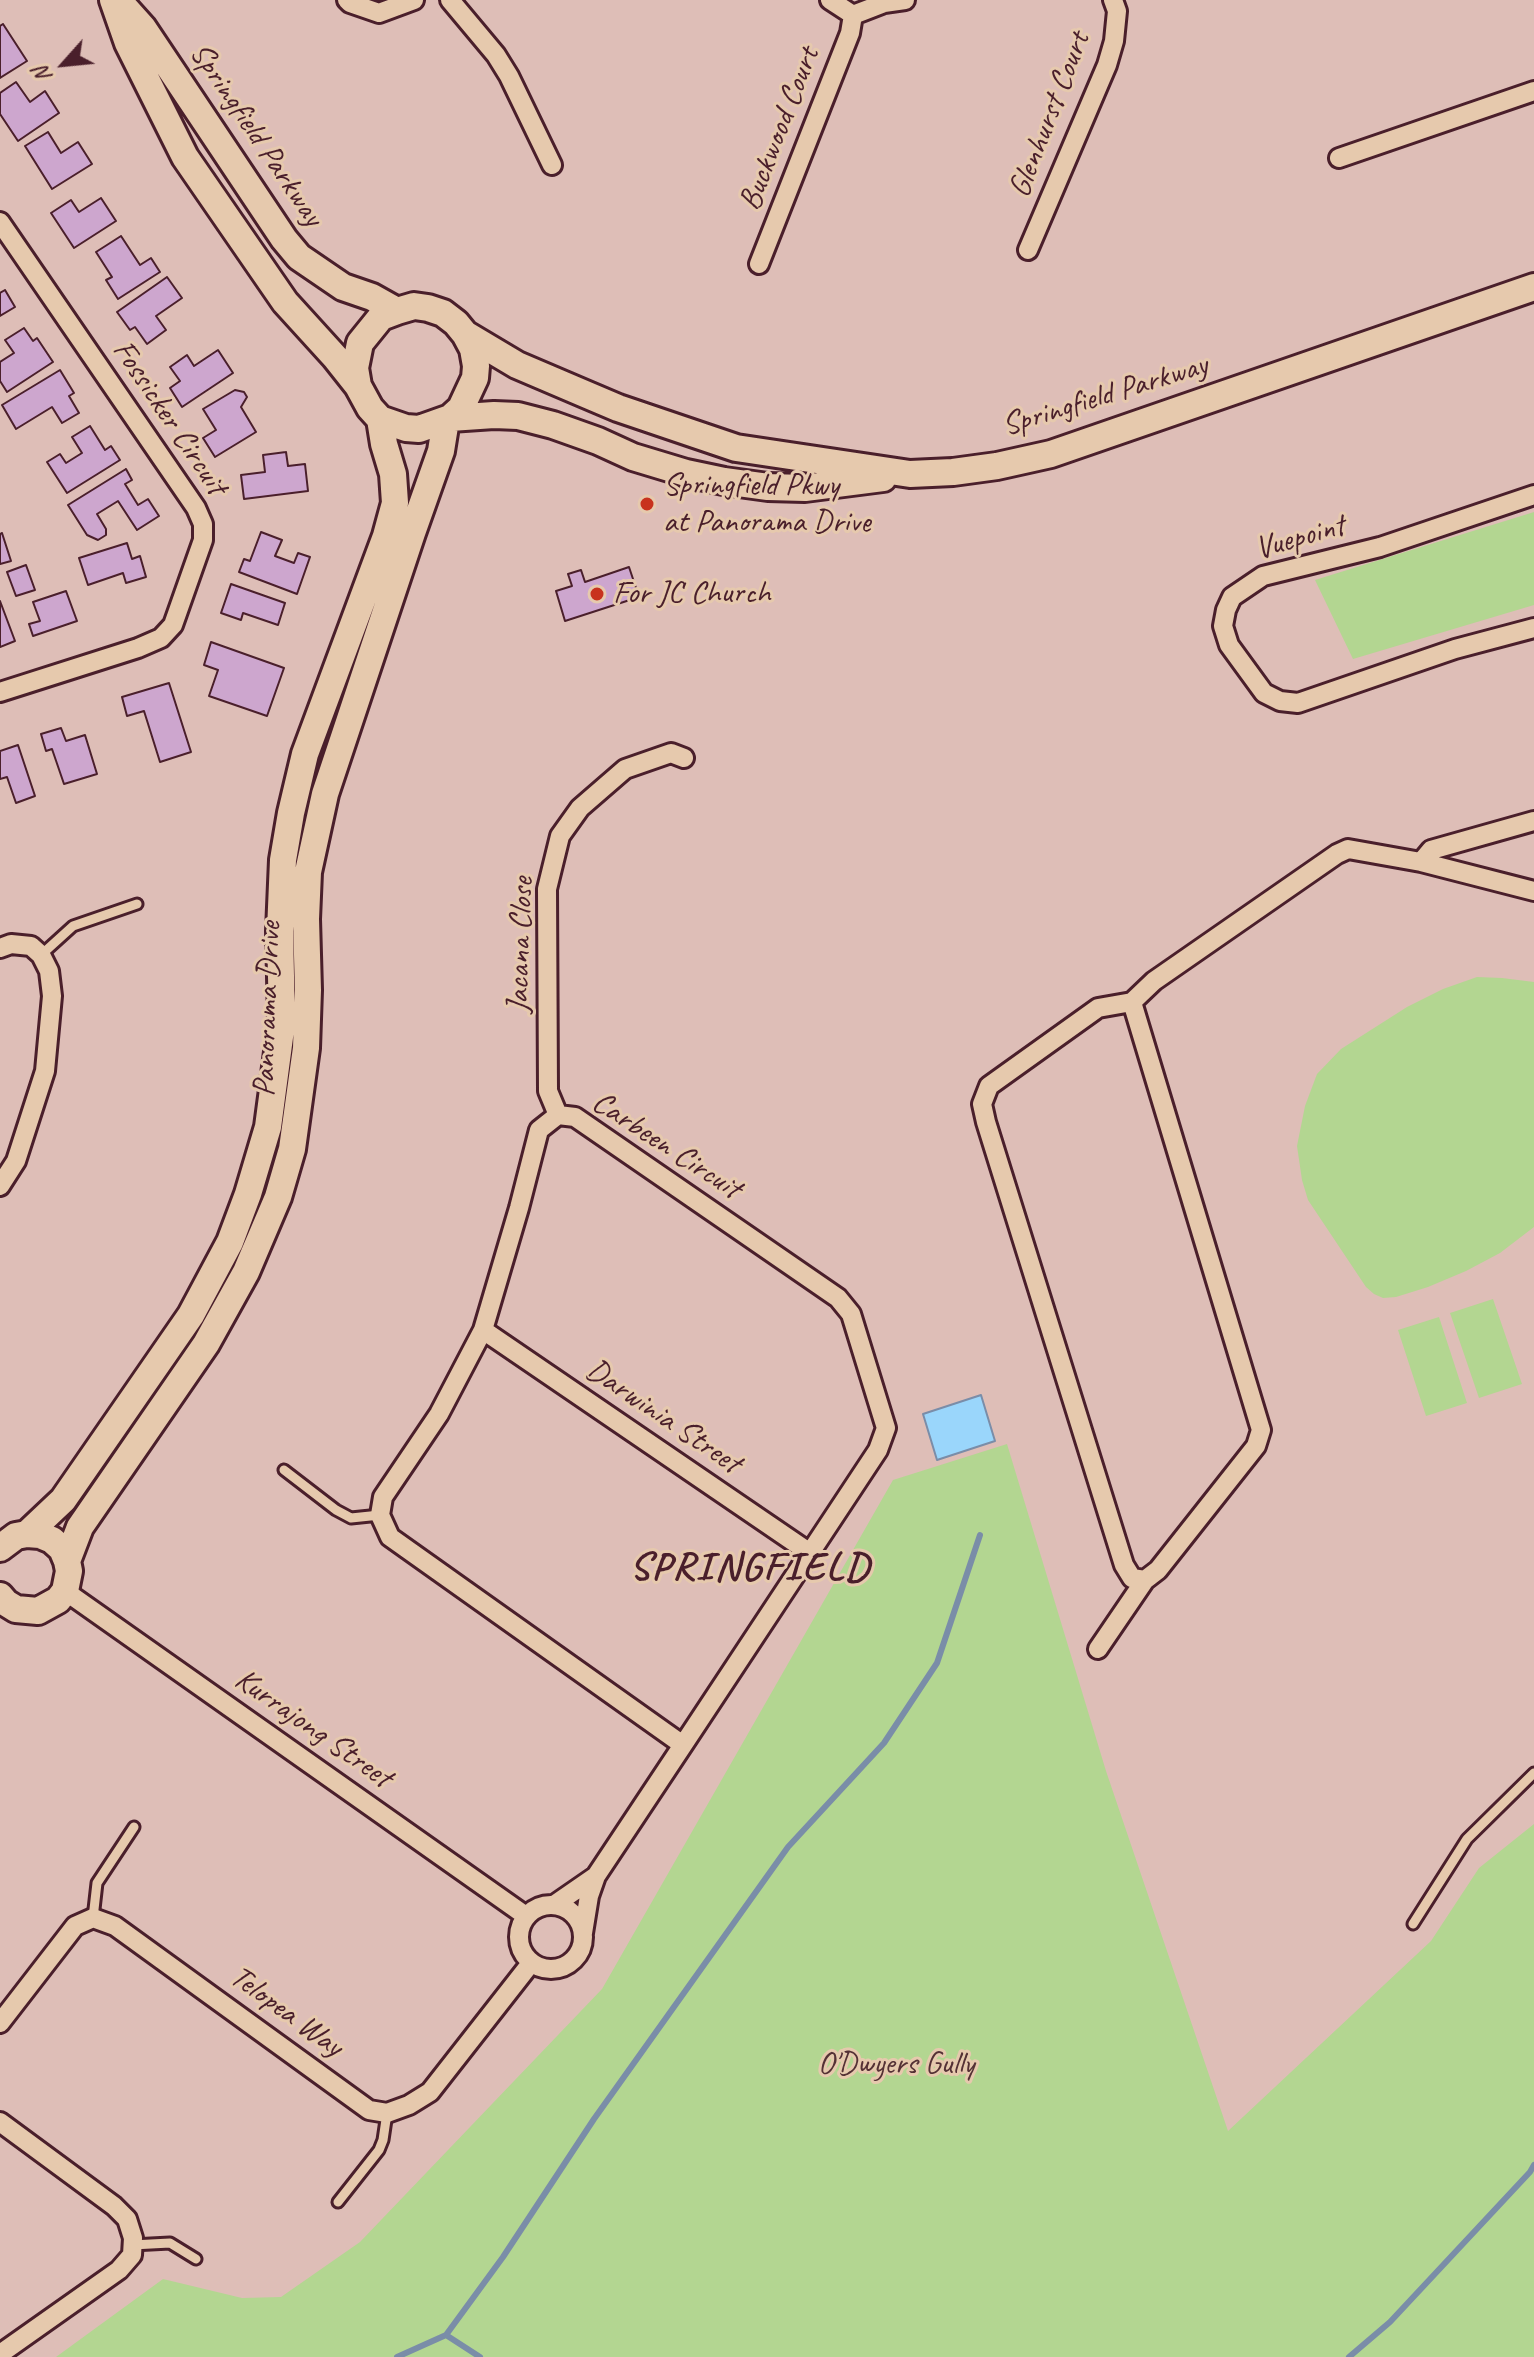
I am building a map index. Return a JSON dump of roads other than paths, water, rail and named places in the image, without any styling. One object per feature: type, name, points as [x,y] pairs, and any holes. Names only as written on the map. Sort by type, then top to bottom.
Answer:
[{"type":"main road","name":"Springfield Parkway","points":[[116,0],[143,28],[299,257],[343,287],[372,297],[397,311]]},
{"type":"main road","points":[[116,0],[128,43],[185,157],[285,302],[358,386],[380,419],[419,429],[448,419],[518,416],[553,425],[633,457],[686,473],[768,487],[829,486],[910,474]]},
{"type":"main road","name":"Springfield Parkway","points":[[465,334],[517,365],[596,399],[736,448],[910,474],[968,470],[1051,454],[1534,287]]},
{"type":"main road","points":[[358,386],[355,368],[360,343],[381,317],[414,306],[443,313],[465,334],[473,349],[476,366],[475,378],[461,408],[448,419]]},
{"type":"main road","name":"Panorama Drive","points":[[0,1548],[16,1536],[27,1534],[63,1500],[191,1315],[230,1242],[248,1194],[268,1127],[282,1022],[280,917],[283,860],[291,813],[305,754],[386,536],[395,503],[393,474],[380,419]]},
{"type":"main road","name":"Panorama Drive","points":[[65,1591],[69,1571],[67,1561],[80,1527],[206,1344],[246,1272],[278,1197],[292,1149],[306,1048],[308,872],[321,810],[441,451],[448,419]]},
{"type":"main road","points":[[27,1534],[52,1540],[62,1549],[67,1561]]},
{"type":"main road","points":[[2,1604],[38,1611],[49,1607],[65,1591]]},
{"type":"street","points":[[347,0],[379,13],[414,0]]},
{"type":"street","points":[[450,0],[496,55],[509,76],[552,165]]},
{"type":"street","points":[[830,0],[853,15],[884,3],[905,0]]},
{"type":"street","name":"Glenhurst Court","points":[[1028,250],[1107,65],[1114,41],[1117,11],[1113,0]]},
{"type":"street","name":"Buckwood Court","points":[[759,264],[850,33],[853,15]]},
{"type":"street","points":[[1339,158],[1534,91]]},
{"type":"street","name":"Fossicker Circuit","points":[[0,222],[196,508],[203,524],[203,540],[173,625],[161,638],[0,692]]},
{"type":"street","name":"Vuepoint","points":[[1534,495],[1380,547],[1263,576],[1232,597],[1223,626],[1229,645],[1264,693],[1280,701],[1298,703],[1455,649],[1534,628]]},
{"type":"street","name":"Jacana Close","points":[[558,1115],[548,1091],[547,889],[560,836],[580,808],[625,769],[671,753],[684,758]]},
{"type":"street","points":[[1421,862],[1431,850],[1534,821]]},
{"type":"street","points":[[1145,1580],[1132,1578],[1124,1565],[982,1104],[989,1086],[1098,1008],[1132,1002],[1154,981],[1348,849],[1421,862],[1534,891]]},
{"type":"street","points":[[0,948],[11,944],[31,946],[41,955],[49,971],[52,996],[45,1071],[16,1161],[0,1186]]},
{"type":"street","points":[[1098,1649],[1145,1580],[1158,1570],[1256,1446],[1261,1430],[1132,1002]]},
{"type":"street","name":"Carbeen Circuit","points":[[380,1515],[383,1497],[439,1414],[483,1330],[539,1130],[558,1115],[575,1117],[838,1298],[851,1314],[886,1428],[878,1450],[596,1876],[583,1933]]},
{"type":"street","name":"Darwinia Street","points":[[483,1330],[810,1553]]},
{"type":"street","points":[[380,1515],[390,1537],[683,1745]]},
{"type":"street","name":"Kurrajong Street","points":[[65,1591],[526,1916]]},
{"type":"street","name":"Carbeen Circuit","points":[[554,1905],[596,1876]]},
{"type":"street","points":[[544,1905],[554,1905],[573,1913],[580,1922],[583,1944],[572,1963],[551,1970],[531,1963],[523,1955],[518,1935],[526,1916],[544,1905]]},
{"type":"street","points":[[0,2023],[75,1926],[93,1918]]},
{"type":"street","name":"Telopea Way","points":[[93,1918],[115,1926],[369,2110],[387,2113]]},
{"type":"street","points":[[387,2113],[409,2105],[430,2092],[531,1963]]},
{"type":"street","points":[[0,2122],[114,2206],[127,2219],[133,2238],[132,2255],[119,2270],[0,2354]]},
{"type":"lane","points":[[41,955],[73,926],[137,904]]},
{"type":"lane","points":[[284,1470],[351,1518],[380,1515]]},
{"type":"lane","points":[[1413,1924],[1467,1839],[1534,1773]]},
{"type":"lane","points":[[93,1918],[97,1883],[134,1827]]},
{"type":"lane","points":[[338,2202],[379,2150],[387,2113]]},
{"type":"lane","points":[[132,2245],[170,2243],[196,2259]]},
{"type":"water","points":[[981,1395],[995,1441],[937,1460],[923,1414]]},
{"type":"waterway","points":[[397,2357],[446,2335],[503,2257],[594,2119],[788,1847],[884,1743],[937,1663],[980,1535]]},
{"type":"waterway","points":[[1349,2357],[1390,2322],[1534,2165]]},
{"type":"waterway","points":[[446,2335],[480,2357]]},
{"type":"place","name":"Springfield Pkwy at Panorama Drive","points":[[647,504]]},
{"type":"place","name":"For JC Church","points":[[597,594]]},
{"type":"district","name":"SPRINGFIELD","points":[[750,1569]]},
{"type":"park label","name":"O'Dwyers Gully","points":[[896,2065]]}]
